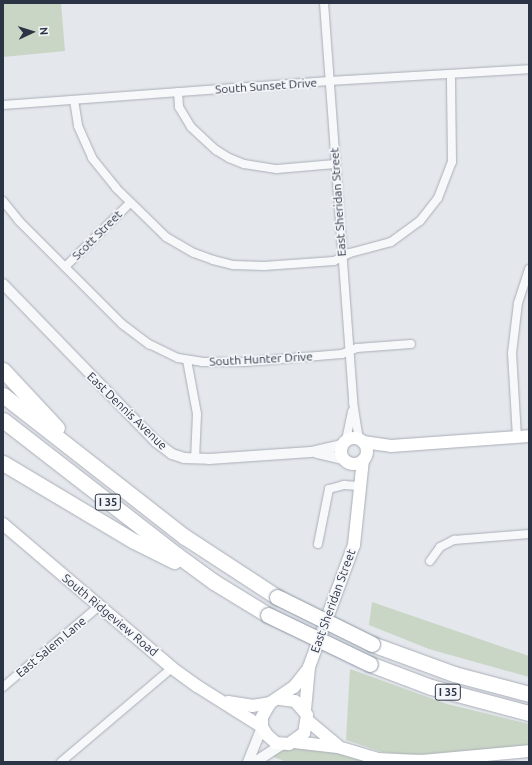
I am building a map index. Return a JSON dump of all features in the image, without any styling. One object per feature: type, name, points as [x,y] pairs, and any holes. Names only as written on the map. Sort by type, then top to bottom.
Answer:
[{"type":"highway","points":[[3,370],[89,462]]},
{"type":"highway","name":"I 35","points":[[3,395],[185,537],[277,597],[372,644],[454,674],[529,694]]},
{"type":"highway","name":"I 35","points":[[3,420],[214,582],[268,615],[370,664],[431,687],[529,713]]},
{"type":"highway","points":[[3,463],[134,541],[214,582]]},
{"type":"main road","points":[[391,446],[364,458],[356,464],[346,461],[341,452],[344,443],[361,441],[391,446],[523,436]]},
{"type":"main road","points":[[361,441],[364,458]]},
{"type":"main road","name":"East Sheridan Street","points":[[275,701],[294,687],[309,667],[352,551],[357,526],[359,486],[364,458]]},
{"type":"main road","name":"East Sheridan Street","points":[[346,461],[359,486]]},
{"type":"main road","name":"South Ridgeview Road","points":[[3,524],[98,607],[172,668],[262,727]]},
{"type":"main road","name":"East Sheridan Street","points":[[306,715],[309,667]]},
{"type":"main road","name":"South Ridgeview Road","points":[[221,700],[252,706],[275,701]]},
{"type":"main road","points":[[338,747],[306,715],[295,701],[275,701],[262,717],[262,727],[271,740],[288,743],[338,747],[378,759],[422,761],[529,751]]},
{"type":"main road","points":[[288,743],[304,733],[306,715]]},
{"type":"street","name":"East Sheridan Street","points":[[324,3],[353,402],[361,441]]},
{"type":"street","name":"South Sunset Drive","points":[[3,105],[329,81],[451,75],[529,69]]},
{"type":"street","points":[[74,100],[78,126],[92,158],[130,203],[166,236],[194,253],[213,260],[253,266],[334,261],[342,257],[376,248],[406,234],[425,216],[438,198],[450,171],[453,149],[451,75]]},
{"type":"street","points":[[178,92],[179,107],[190,127],[216,150],[229,158],[244,164],[277,169],[335,164]]},
{"type":"street","name":"South Hunter Drive","points":[[3,201],[65,267],[134,333],[187,360],[229,363],[349,352],[357,348],[411,344]]},
{"type":"street","name":"Scott Street","points":[[65,267],[130,203]]},
{"type":"street","points":[[523,436],[512,353],[518,303],[529,269]]},
{"type":"street","name":"East Dennis Avenue","points":[[3,284],[156,442],[172,454],[196,459],[311,452],[344,443]]},
{"type":"street","points":[[187,360],[197,414],[196,459]]},
{"type":"street","name":"East Sheridan Street","points":[[344,443],[353,402]]},
{"type":"street","name":"East Dennis Avenue","points":[[311,452],[346,461]]},
{"type":"street","points":[[318,544],[329,489],[344,484],[359,486]]},
{"type":"street","points":[[430,561],[440,547],[454,540],[529,534]]},
{"type":"street","name":"East Salem Lane","points":[[3,687],[98,607]]},
{"type":"street","points":[[61,762],[172,668]]},
{"type":"street","points":[[248,762],[262,727]]},
{"type":"street","points":[[255,762],[288,743]]},
{"type":"green space","points":[[3,3],[61,3],[65,51],[3,57]]},
{"type":"green space","points":[[372,602],[529,656],[529,677],[429,649],[369,625]]},
{"type":"green space","points":[[350,669],[447,704],[529,724],[529,746],[411,755],[382,752],[346,740]]},
{"type":"green space","points":[[293,746],[331,752],[373,762],[287,762],[271,756]]}]
